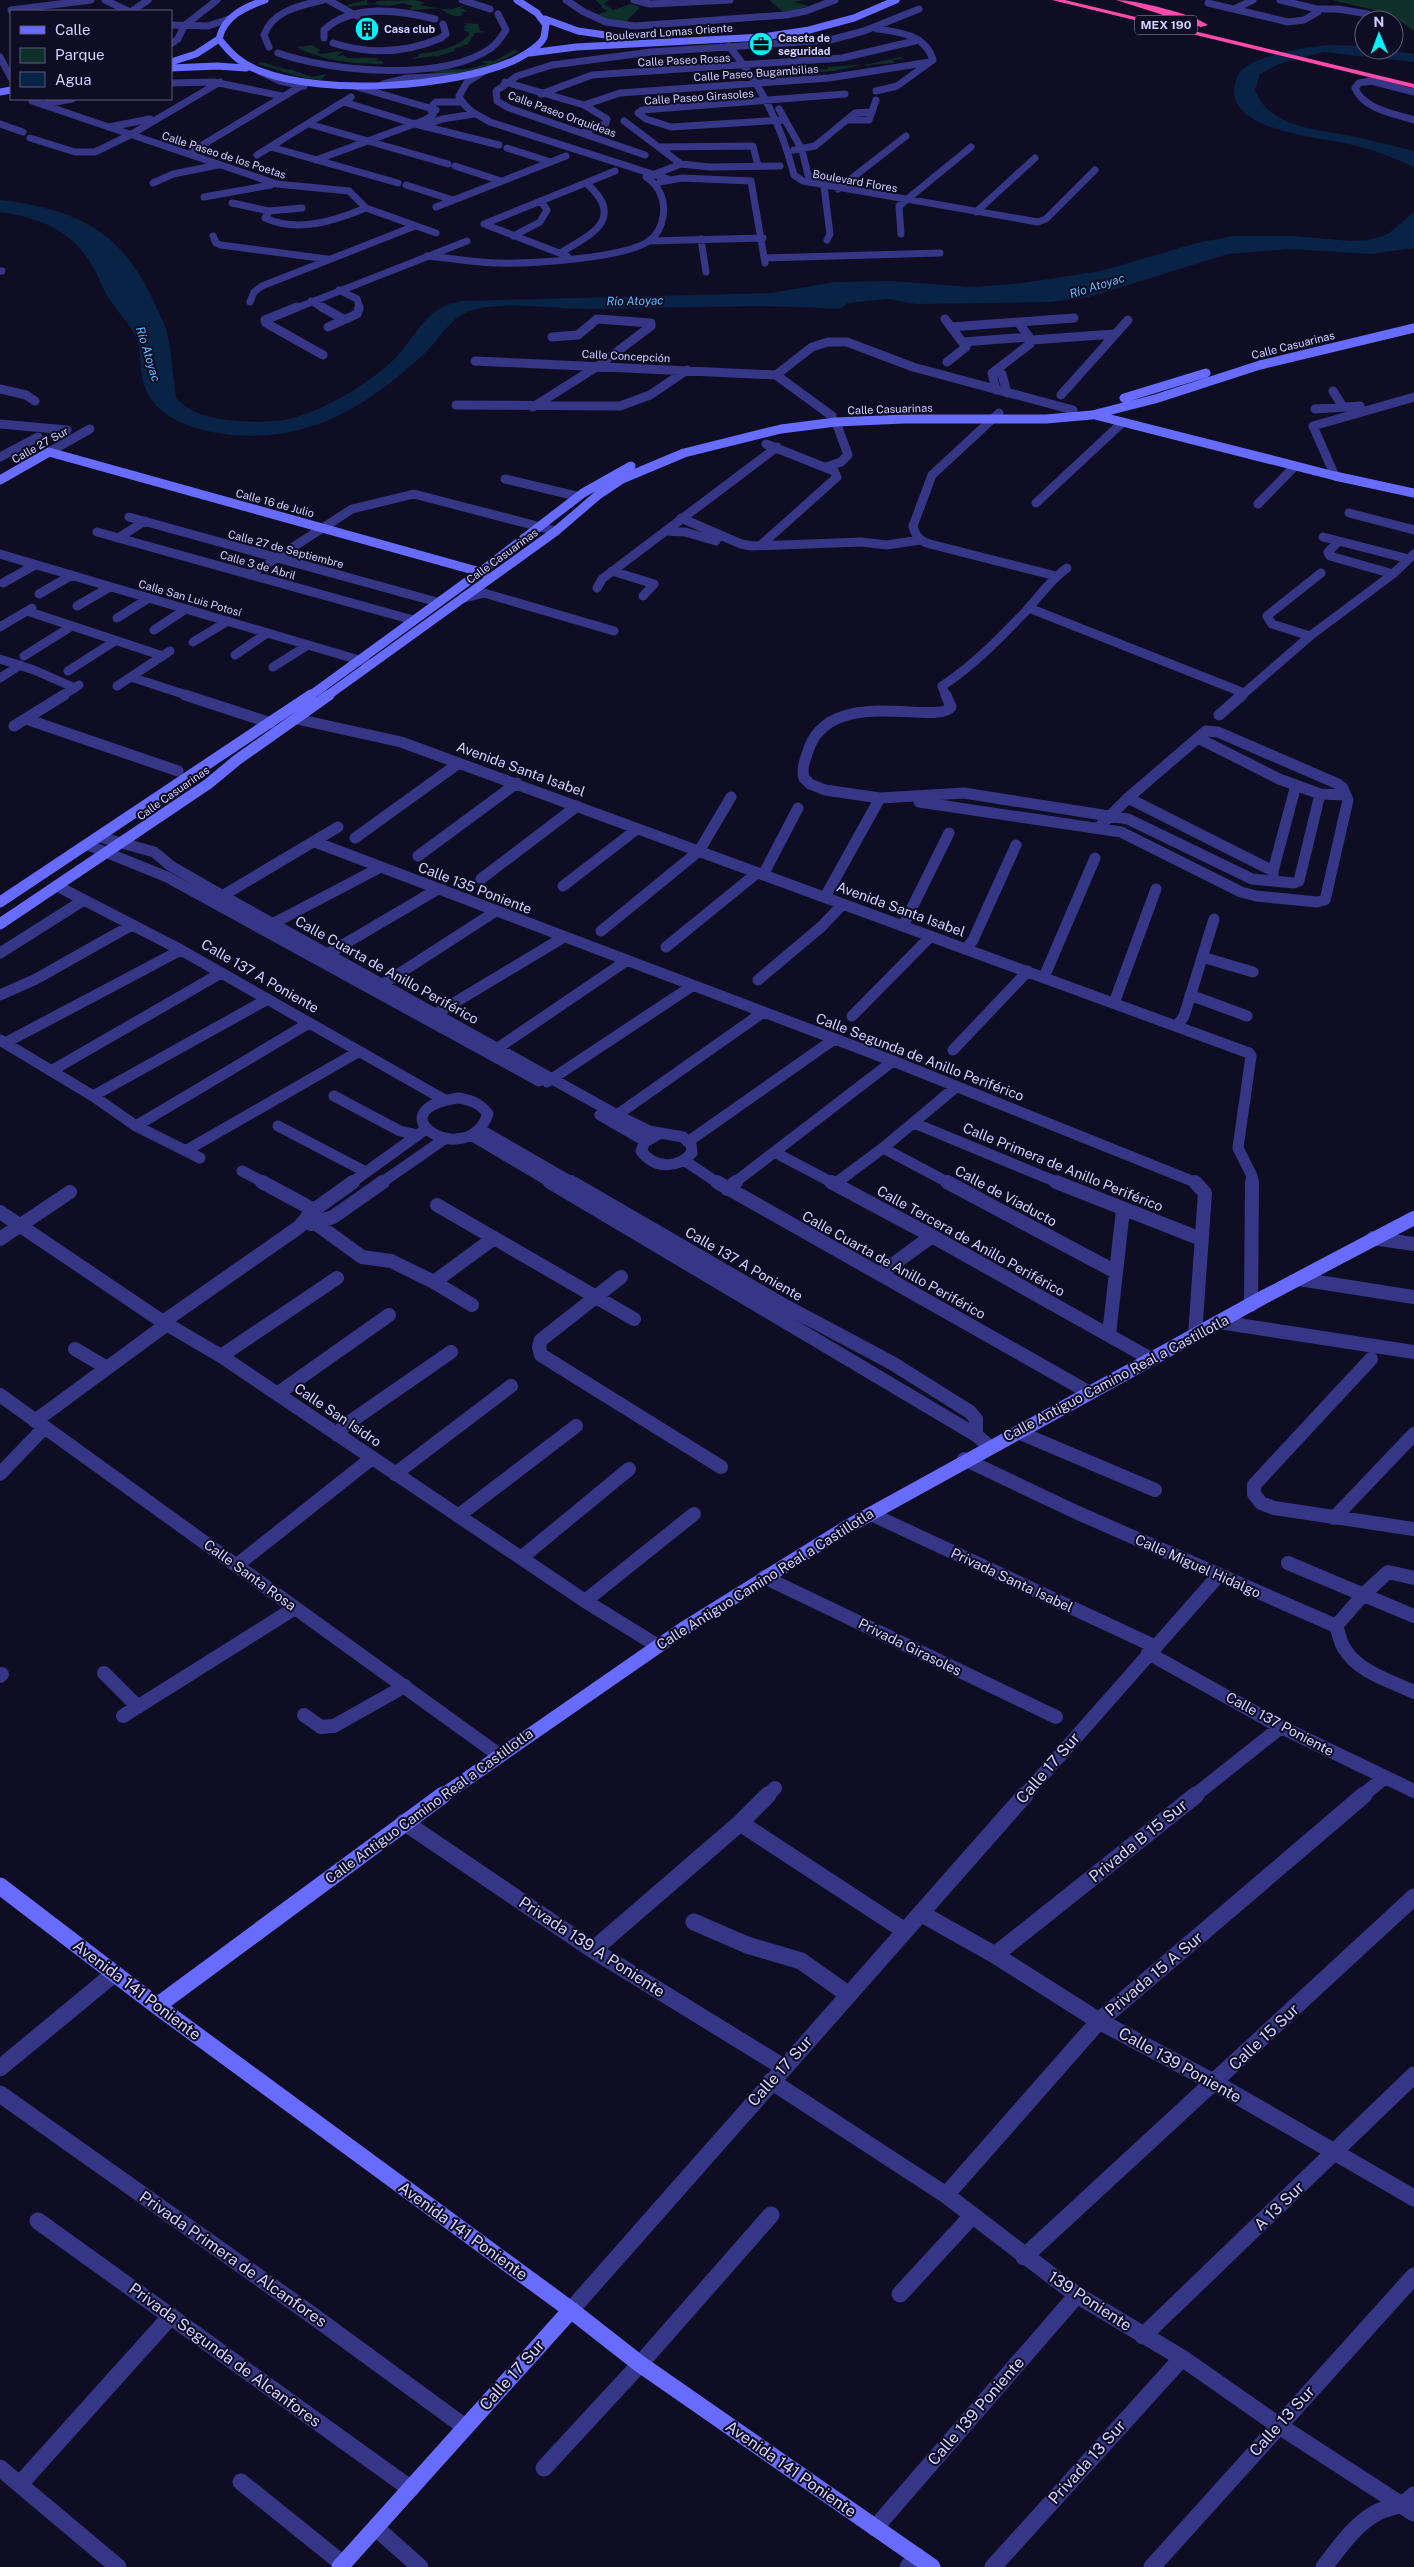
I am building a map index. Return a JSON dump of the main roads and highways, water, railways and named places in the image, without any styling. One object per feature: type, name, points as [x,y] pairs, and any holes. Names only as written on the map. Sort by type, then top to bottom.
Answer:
[{"type":"highway","name":"MEX 190","points":[[1056,0],[1414,86]]},
{"type":"highway","name":"MEX 190","points":[[1117,2],[1214,28]]},
{"type":"highway","points":[[1271,42],[1398,73]]},
{"type":"water","points":[[1354,46],[1354,55],[1323,52],[1279,64],[1260,74],[1255,90],[1262,103],[1271,112],[1295,125],[1414,151],[1414,167],[1384,154],[1361,147],[1274,128],[1255,120],[1241,108],[1234,94],[1238,75],[1244,68],[1266,57],[1309,47]]},
{"type":"water","points":[[1404,52],[1414,54],[1414,62],[1396,60],[1404,60]]},
{"type":"water","name":"Río Atoyac","points":[[0,200],[50,209],[91,226],[109,239],[125,254],[139,274],[163,322],[167,332],[176,398],[190,409],[205,416],[250,422],[279,421],[298,417],[330,403],[362,385],[399,354],[431,315],[439,309],[461,301],[772,293],[834,282],[891,281],[972,287],[1023,283],[1101,271],[1197,243],[1233,236],[1293,236],[1351,241],[1369,240],[1388,234],[1414,212],[1414,248],[1371,254],[1291,249],[1228,254],[1089,297],[1050,302],[916,304],[888,299],[847,303],[842,308],[836,309],[742,306],[585,309],[498,306],[484,308],[470,311],[458,318],[427,351],[381,390],[357,406],[332,419],[306,428],[278,434],[248,436],[217,433],[192,427],[169,416],[160,409],[146,389],[142,376],[136,336],[107,296],[84,253],[74,242],[53,227],[28,218],[0,212]]},
{"type":"place","name":"Casa club","points":[[367,29]]},
{"type":"place","name":"Caseta de seguridad","points":[[761,44]]}]
